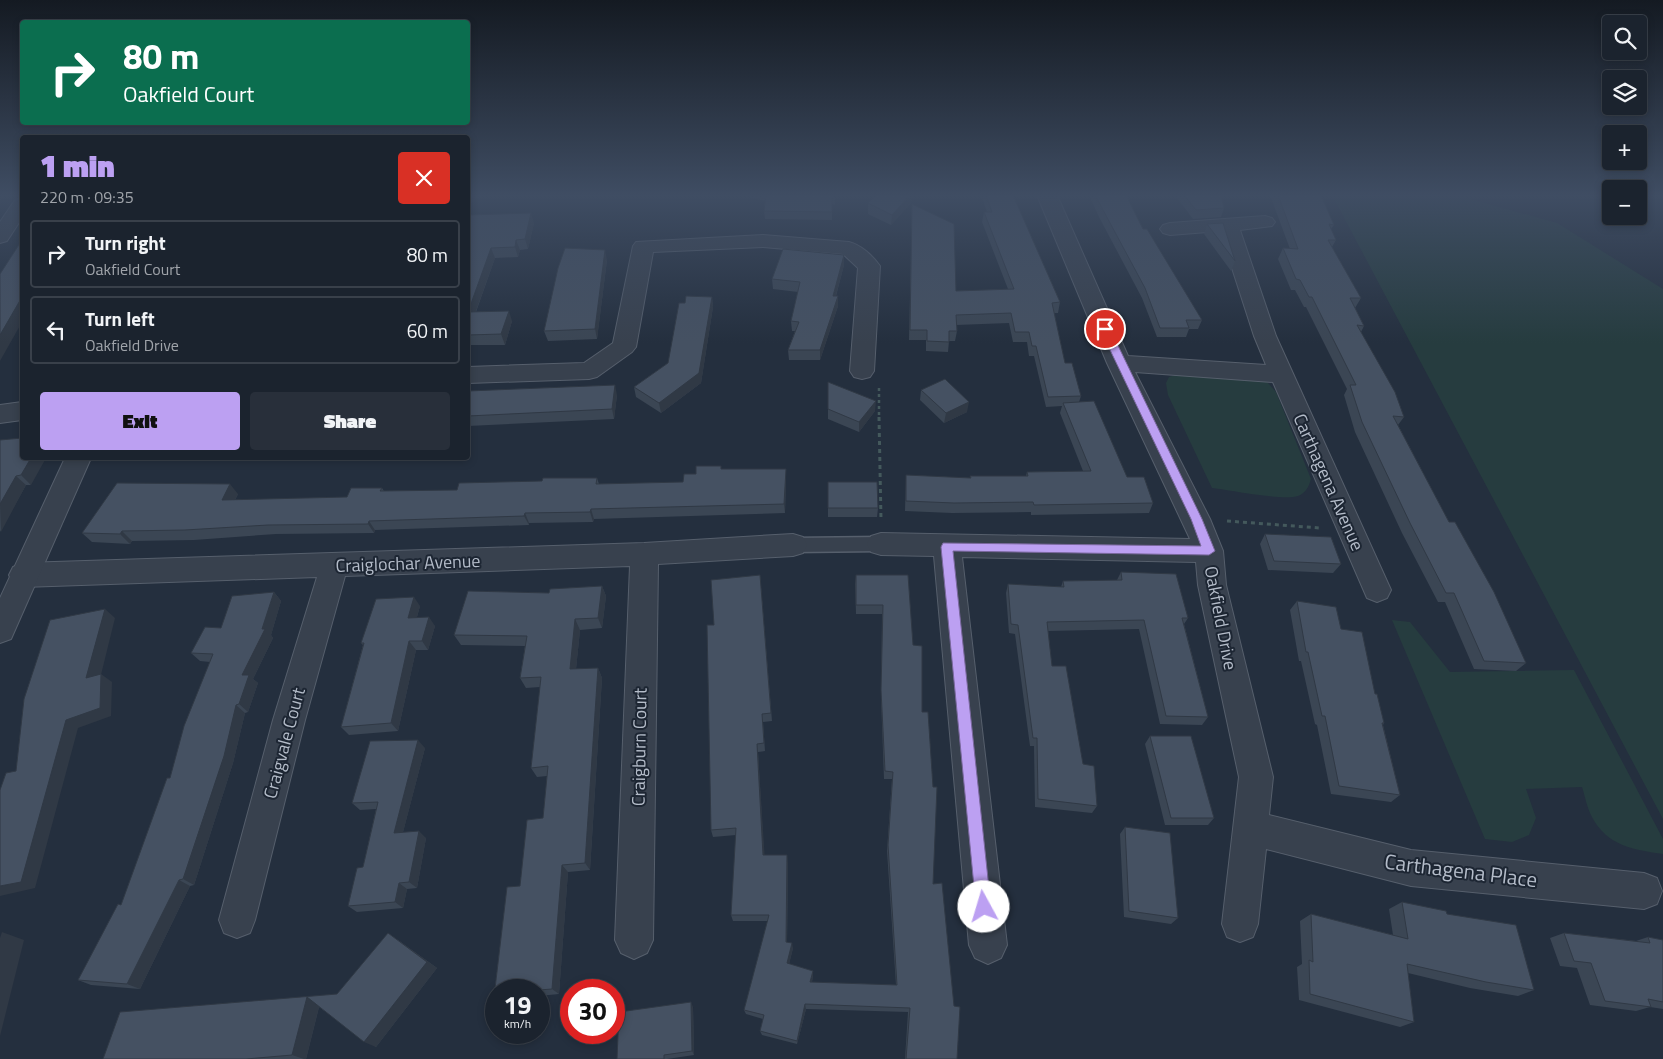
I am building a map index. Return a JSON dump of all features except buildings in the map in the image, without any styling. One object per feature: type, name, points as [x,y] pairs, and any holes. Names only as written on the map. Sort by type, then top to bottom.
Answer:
[{"type":"street","points":[[470,375],[589,371],[624,348],[636,293],[643,246],[675,244]]},
{"type":"street","points":[[810,244],[848,248],[869,266],[862,371]]},
{"type":"street","name":"Oakfield Drive","points":[[1068,244],[1119,363],[1196,519],[1209,551],[1212,584],[1256,777],[1240,924]]},
{"type":"street","name":"Carthagena Avenue","points":[[1234,244],[1265,336],[1377,590]]},
{"type":"street","points":[[1119,363],[1282,374]]},
{"type":"street","points":[[0,414],[20,411]]},
{"type":"street","points":[[0,630],[23,575],[77,460]]},
{"type":"street","points":[[881,544],[947,547],[1209,551]]},
{"type":"street","name":"Craiglochar Avenue","points":[[23,575],[334,566],[644,554],[793,545]]},
{"type":"street","points":[[947,547],[988,945]]},
{"type":"street","name":"Craigburn Court","points":[[634,940],[644,554]]},
{"type":"street","name":"Craigvale Court","points":[[237,920],[289,720],[334,566]]},
{"type":"street","name":"Carthagena Place","points":[[1251,828],[1411,868],[1644,891]]},
{"type":"lane","points":[[793,545],[881,544]]},
{"type":"path","points":[[862,371],[878,379],[881,544]]},
{"type":"path","points":[[1196,519],[1350,530]]},
{"type":"green space","points":[[1358,244],[1591,244],[1663,289],[1663,819]]},
{"type":"green space","points":[[1178,374],[1258,376],[1268,383],[1276,392],[1311,479],[1305,491],[1298,496],[1281,497],[1212,488],[1168,395],[1166,383],[1169,377]]},
{"type":"green space","points":[[1392,620],[1410,622],[1450,672],[1574,670],[1663,839],[1663,854],[1642,851],[1623,845],[1605,834],[1598,827],[1590,813],[1582,787],[1526,789],[1536,818],[1529,835],[1512,842],[1485,839]]},
{"type":"route","points":[[984,907],[947,547],[1209,551],[1196,519],[1119,363],[1105,329]]}]
